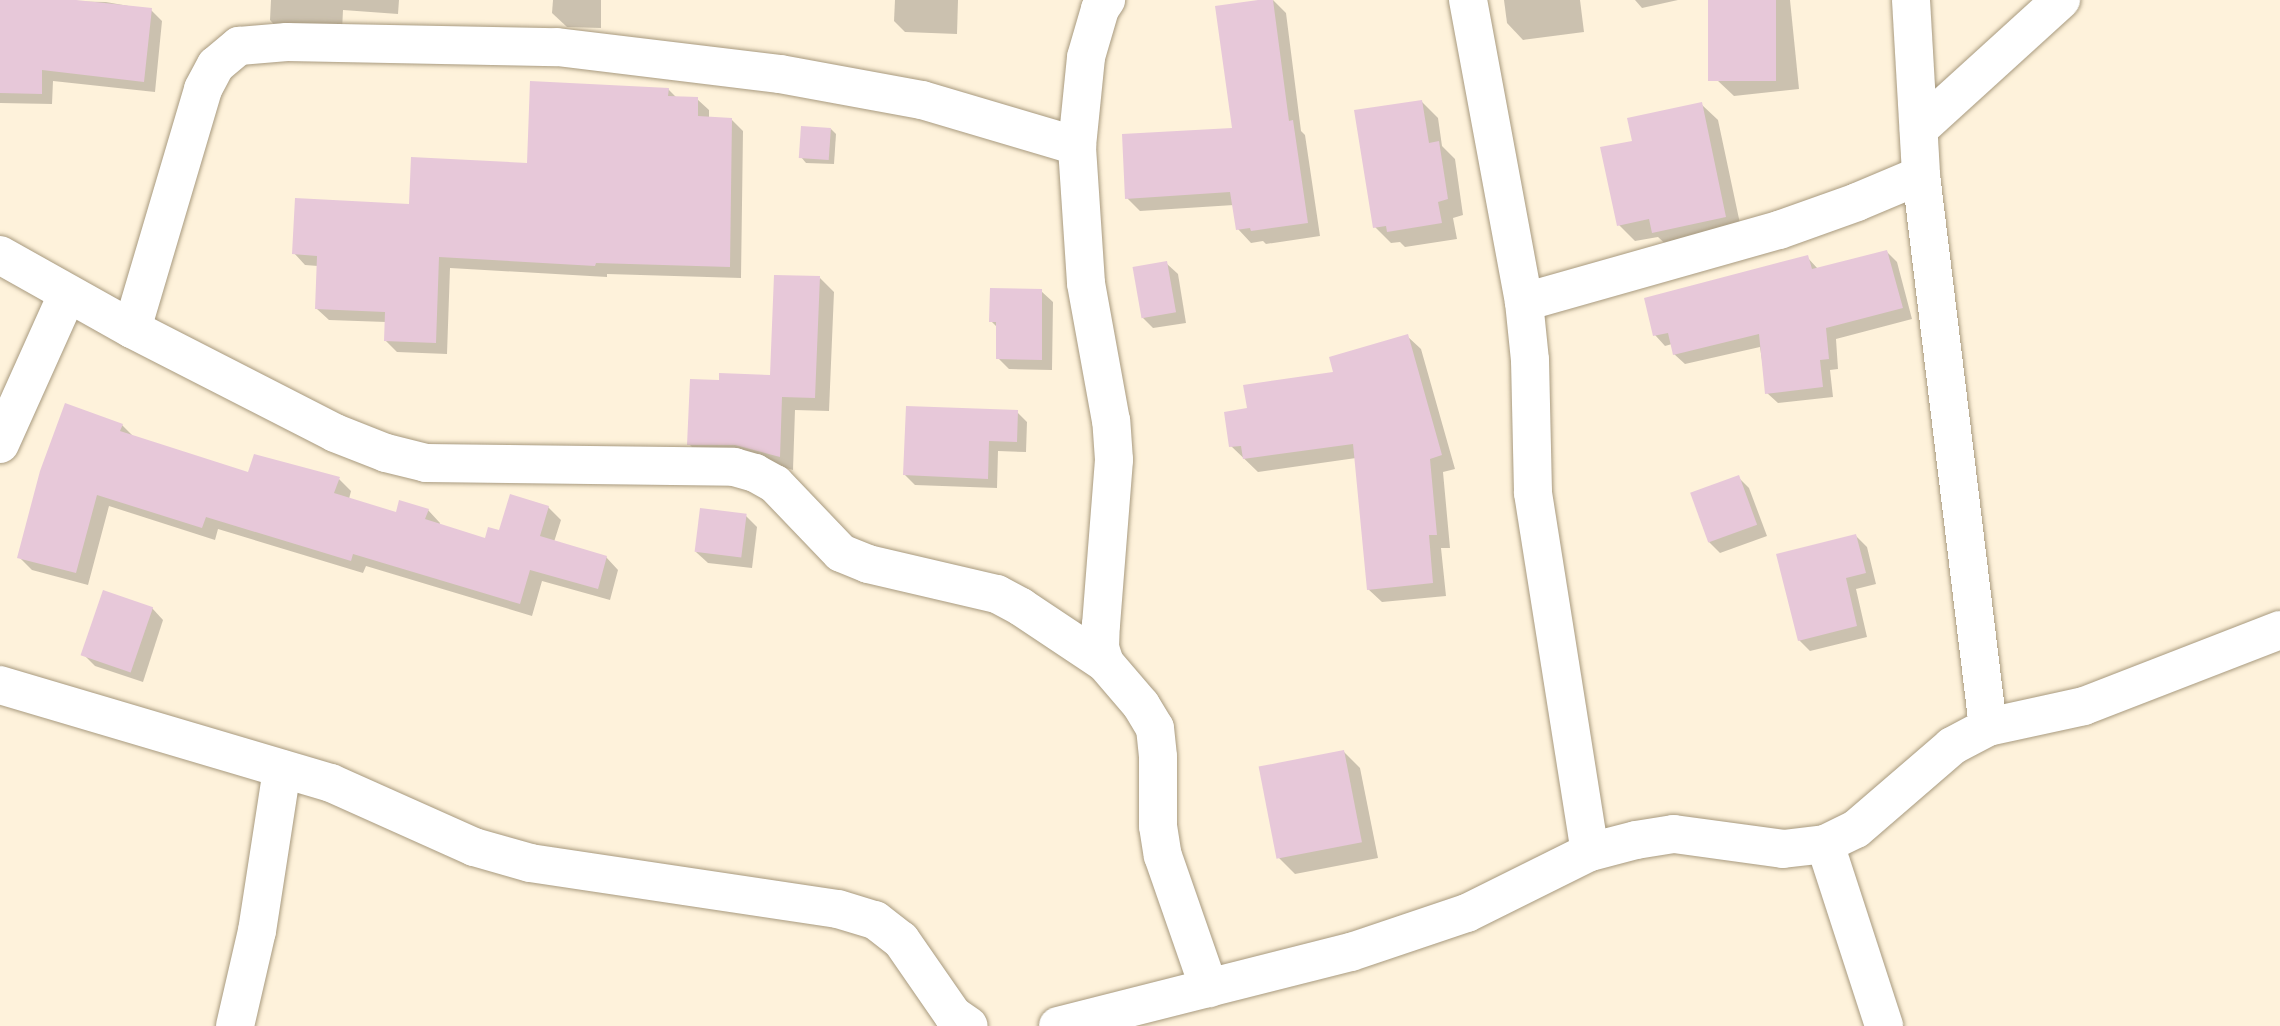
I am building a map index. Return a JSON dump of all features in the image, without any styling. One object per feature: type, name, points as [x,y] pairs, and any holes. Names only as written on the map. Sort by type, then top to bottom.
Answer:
[{"type":"street","points":[[1105,0],[1086,58],[1077,146],[1086,283],[1111,421],[1114,460],[1101,625],[1100,648],[1105,663]]},
{"type":"street","points":[[1468,0],[1524,302],[1530,360],[1534,493],[1590,852]]},
{"type":"street","points":[[1911,0],[1921,175],[1988,727]]},
{"type":"street","points":[[1919,129],[2061,0]]},
{"type":"street","points":[[132,329],[203,89],[216,65],[239,46],[287,42],[557,47],[780,74],[922,100],[1077,146]]},
{"type":"street","points":[[1524,302],[1779,230],[1921,175]]},
{"type":"street","points":[[0,255],[67,295],[132,329],[335,433],[386,453],[426,463],[734,467],[755,473],[775,484],[841,553],[868,564],[997,594],[1105,663],[1141,705],[1155,728],[1158,757],[1158,826],[1163,856],[1209,988]]},
{"type":"street","points":[[0,444],[67,295]]},
{"type":"street","points":[[1058,1026],[1352,952],[1467,913],[1590,852],[1674,834],[1783,849],[1825,845],[1856,829],[1952,746],[1988,727],[2084,706],[2280,630]]},
{"type":"street","points":[[0,685],[331,783],[474,847],[530,863],[838,909],[875,920],[901,940],[954,1015],[969,1026]]},
{"type":"street","points":[[235,1026],[257,931],[282,769]]},
{"type":"street","points":[[1825,845],[1884,1026]]},
{"type":"building","points":[[0,0],[76,0],[152,8],[144,82],[42,70],[42,94],[0,93]]},
{"type":"building","points":[[1273,0],[1289,121],[1293,120],[1308,223],[1251,231],[1250,228],[1236,230],[1230,192],[1125,199],[1122,134],[1232,128],[1215,6]]},
{"type":"building","points":[[1708,0],[1776,0],[1776,81],[1708,81]]},
{"type":"building","points":[[530,81],[669,88],[668,96],[698,97],[698,116],[732,118],[730,267],[596,263],[595,266],[439,257],[436,343],[384,341],[385,312],[315,309],[317,256],[292,254],[295,198],[409,204],[411,157],[527,163]]},
{"type":"building","points":[[1422,100],[1429,143],[1439,141],[1448,199],[1438,202],[1442,223],[1387,232],[1386,226],[1373,228],[1354,110]]},
{"type":"building","points":[[1702,102],[1726,217],[1652,233],[1649,219],[1617,226],[1600,147],[1632,141],[1627,118]]},
{"type":"building","points":[[801,126],[831,128],[829,160],[799,158]]},
{"type":"building","points":[[1887,250],[1903,308],[1826,328],[1829,359],[1820,360],[1823,387],[1765,394],[1759,334],[1673,355],[1668,333],[1653,336],[1644,298],[1808,255],[1812,269]]},
{"type":"building","points":[[1167,261],[1176,312],[1142,318],[1133,267]]},
{"type":"building","points":[[774,275],[820,276],[815,398],[782,397],[780,457],[735,445],[687,445],[690,379],[719,380],[719,373],[770,375]]},
{"type":"building","points":[[990,288],[1042,289],[1042,360],[996,359],[996,322],[989,322]]},
{"type":"building","points":[[1408,334],[1442,455],[1430,459],[1437,535],[1429,535],[1433,583],[1367,590],[1353,444],[1243,459],[1241,446],[1229,447],[1224,412],[1247,408],[1243,385],[1333,372],[1329,357]]},
{"type":"building","points":[[65,403],[123,424],[120,431],[248,472],[254,454],[340,477],[334,493],[396,512],[399,500],[429,509],[425,519],[485,538],[488,527],[499,530],[510,494],[549,506],[540,536],[607,556],[598,589],[530,570],[520,604],[353,554],[351,561],[206,517],[202,528],[97,495],[76,573],[17,558],[40,471]]},
{"type":"building","points":[[906,406],[1018,410],[1017,442],[989,441],[988,479],[903,475]]},
{"type":"building","points":[[1739,475],[1757,525],[1708,543],[1690,493]]},
{"type":"building","points":[[700,508],[747,514],[741,557],[695,552]]},
{"type":"building","points":[[1856,534],[1866,573],[1846,578],[1857,626],[1798,641],[1776,554]]},
{"type":"building","points":[[103,590],[153,607],[131,672],[81,655]]},
{"type":"building","points":[[1344,750],[1362,842],[1277,859],[1259,767]]}]
